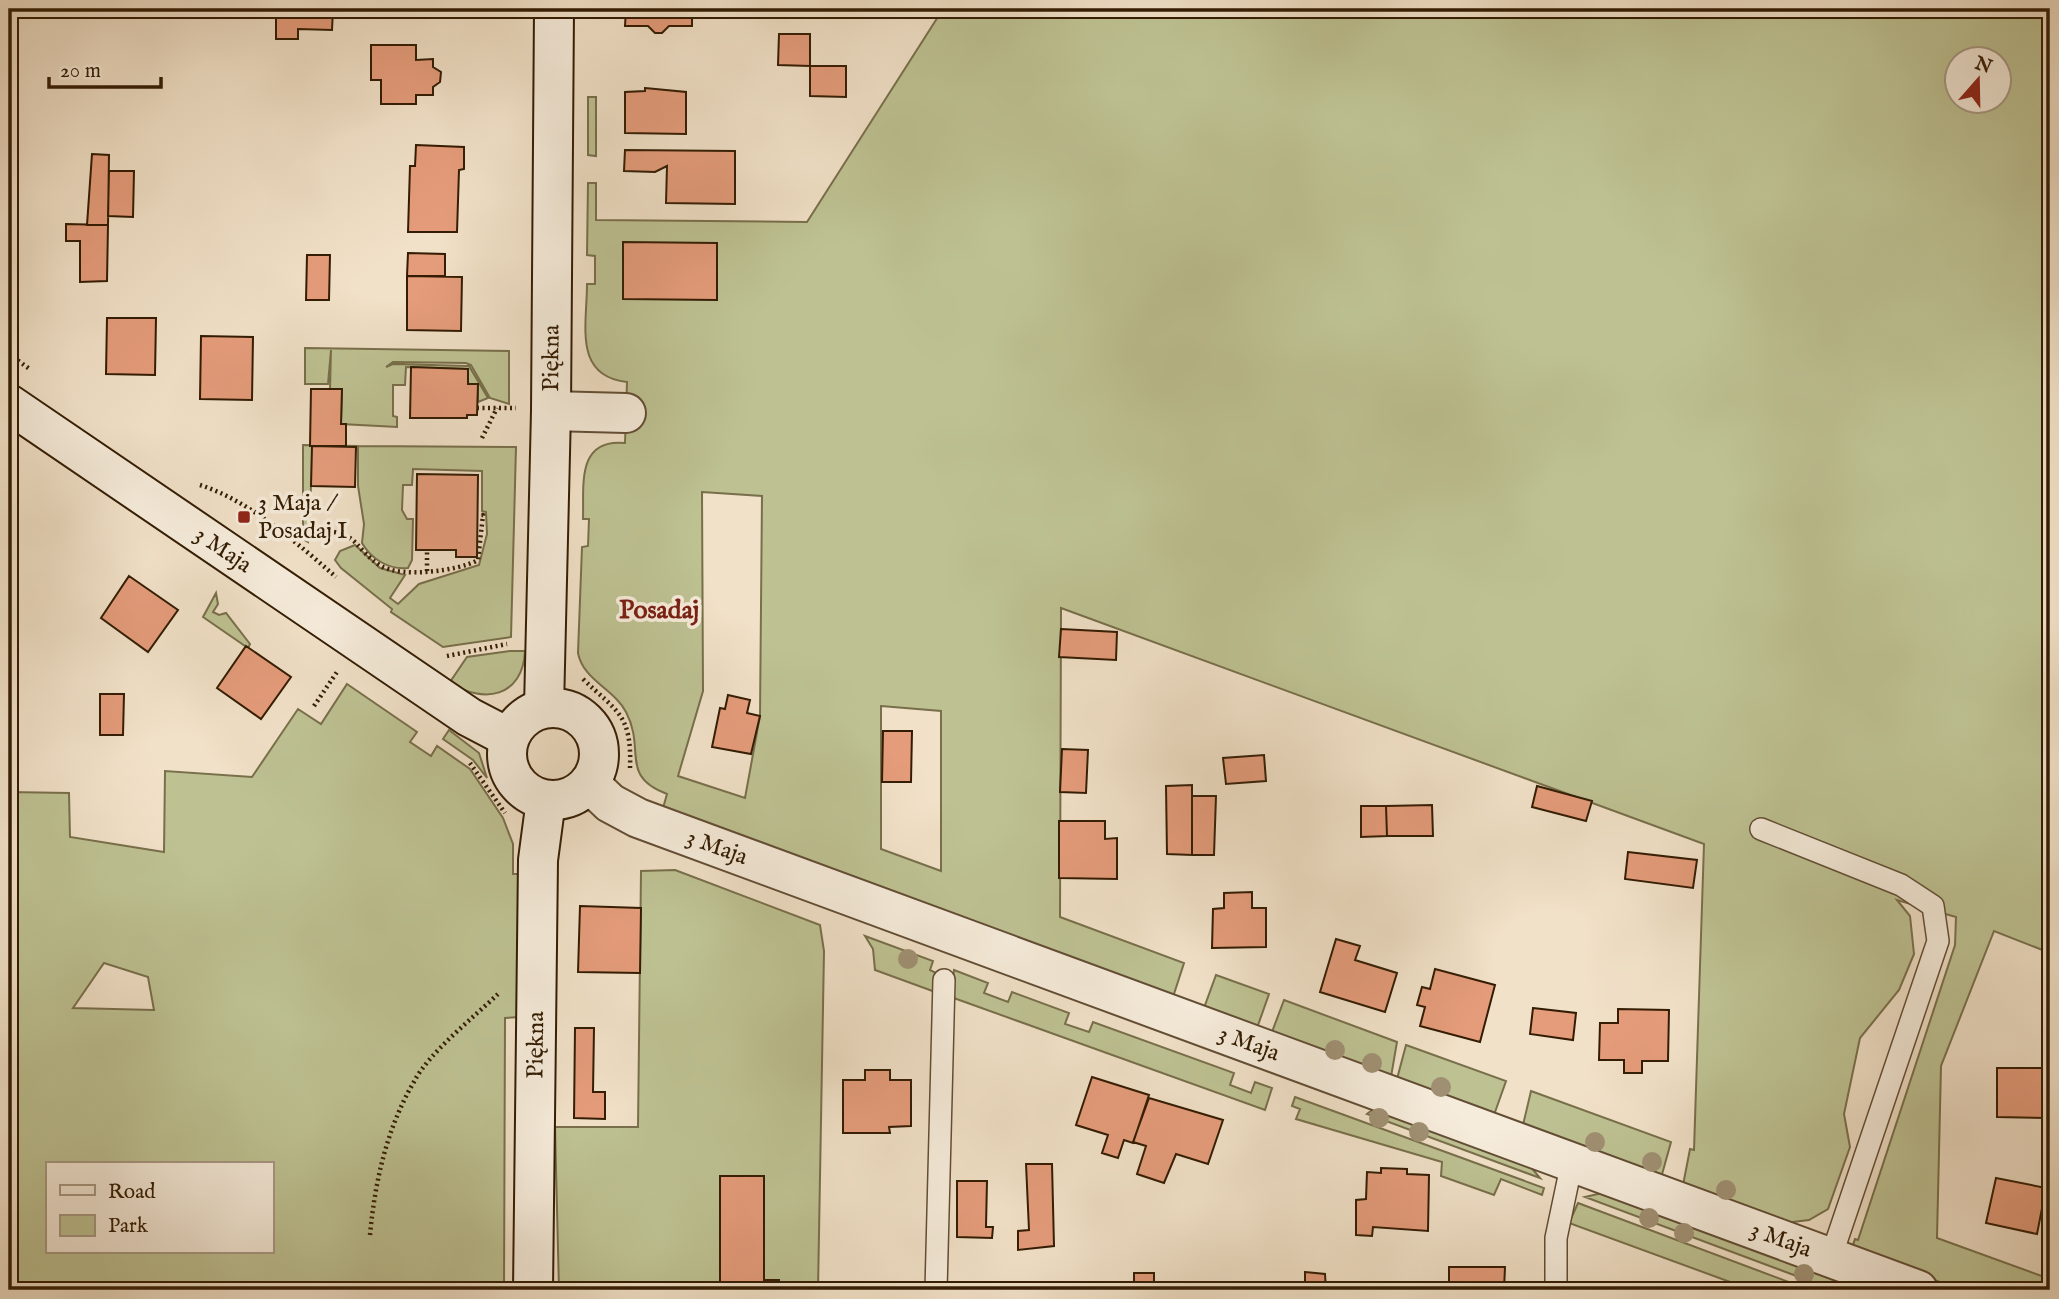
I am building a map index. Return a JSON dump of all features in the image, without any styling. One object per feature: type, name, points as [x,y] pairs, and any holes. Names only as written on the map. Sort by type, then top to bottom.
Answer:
[{"type":"street","name":"Piękna","points":[[544,708],[551,411],[554,9]]},
{"type":"street","name":"3 Maja","points":[[9,404],[469,717],[509,738]]},
{"type":"street","points":[[551,411],[626,413]]},
{"type":"street","points":[[544,708],[560,708],[576,713],[588,723],[597,738],[600,753],[597,769],[589,783],[577,794],[562,800],[546,800],[530,795],[513,778],[506,754],[509,738],[523,719],[544,708]]},
{"type":"street","name":"3 Maja","points":[[589,783],[610,803],[639,818],[1918,1290]]},
{"type":"street","name":"Piękna","points":[[533,1290],[538,860],[546,800]]},
{"type":"lane","points":[[1761,829],[1900,885],[1933,906],[1938,941],[1831,1258]]},
{"type":"lane","points":[[936,1290],[944,979]]},
{"type":"lane","points":[[1556,1290],[1556,1238],[1572,1162]]},
{"type":"path","points":[[477,408],[509,408]]},
{"type":"path","points":[[482,438],[497,408]]},
{"type":"path","points":[[323,531],[349,534],[373,559],[387,568],[406,572],[427,571],[478,560],[483,515],[478,515]]},
{"type":"path","points":[[427,571],[428,550]]},
{"type":"path","points":[[444,656],[518,642]]},
{"type":"path","points":[[314,706],[338,671]]},
{"type":"path","points":[[577,672],[620,713],[630,741],[631,773]]},
{"type":"path","points":[[370,1235],[373,1199],[387,1143],[415,1078],[506,986],[537,981]]},
{"type":"green space","points":[[943,9],[2050,9],[2050,953],[1994,931],[1941,1066],[1937,1238],[2050,1279],[2048,1290],[1962,1290],[1862,1254],[1853,1245],[1855,1239],[1858,1240],[1955,945],[1956,917],[1897,900],[1910,916],[1914,954],[1899,990],[1860,1038],[1844,1114],[1850,1147],[1828,1209],[1809,1220],[1785,1223],[1683,1185],[1690,1149],[1694,1150],[1704,844],[1061,608],[1060,917],[1184,963],[1173,997],[663,808],[667,794],[652,787],[638,770],[632,726],[626,712],[586,670],[578,653],[582,547],[588,546],[589,519],[583,519],[586,467],[590,456],[598,448],[609,443],[625,443],[627,382],[610,378],[598,370],[587,346],[587,284],[595,284],[595,256],[587,255],[588,183],[596,183],[596,220],[807,222]],"holes":[[[702,492],[762,496],[760,716],[745,798],[678,776],[703,691]],[[881,706],[941,711],[941,871],[881,849]]]},
{"type":"green space","points":[[588,97],[596,97],[596,156],[588,155]]},
{"type":"green space","points":[[305,348],[509,351],[509,404],[490,398],[471,365],[466,363],[393,362],[386,367],[393,364],[469,366],[488,398],[478,402],[478,384],[468,384],[468,369],[406,367],[405,385],[393,385],[393,416],[397,417],[397,427],[341,424],[342,390],[330,389],[331,350],[328,384],[305,384]]},
{"type":"green space","points":[[303,445],[356,446],[311,486],[308,542],[303,539]]},
{"type":"green space","points":[[358,446],[516,447],[511,637],[443,647],[391,612],[392,609],[341,568],[335,560],[340,551],[355,545],[380,568],[405,575],[390,598],[398,604],[419,584],[479,565],[487,534],[486,512],[482,511],[482,471],[413,469],[412,485],[403,485],[402,510],[407,519],[413,519],[412,560],[408,568],[401,568],[387,565],[376,558],[362,543],[364,524],[358,486]]},
{"type":"green space","points":[[216,593],[218,604],[213,612],[219,615],[226,613],[250,644],[248,648],[203,617]]},
{"type":"green space","points":[[525,651],[523,666],[509,687],[488,694],[475,693],[450,682],[467,657]]},
{"type":"green space","points":[[347,684],[417,732],[410,742],[431,756],[437,746],[470,769],[503,818],[513,844],[513,874],[522,874],[519,1017],[505,1018],[504,1290],[9,1290],[9,792],[69,793],[70,837],[164,852],[165,771],[252,777],[298,709],[321,724]],"holes":[[[104,963],[148,977],[154,1010],[73,1008]]]},
{"type":"green space","points":[[449,730],[479,753],[487,778],[473,760],[443,739]]},
{"type":"green space","points":[[675,870],[820,925],[824,951],[818,1290],[559,1290],[555,1127],[638,1127],[641,871]]},
{"type":"green space","points":[[865,936],[933,961],[930,970],[938,974],[938,993],[875,970],[873,949]]},
{"type":"green space","points":[[954,970],[988,983],[984,993],[1008,1002],[1012,992],[1069,1013],[1065,1024],[1089,1032],[1093,1022],[1234,1073],[1230,1085],[1251,1093],[1255,1082],[1272,1088],[1265,1110],[951,997]]},
{"type":"green space","points":[[1216,975],[1269,994],[1257,1028],[1204,1008]]},
{"type":"green space","points":[[1284,1000],[1397,1042],[1391,1077],[1272,1032]]},
{"type":"green space","points":[[1406,1045],[1506,1081],[1494,1115],[1397,1079]]},
{"type":"green space","points":[[1531,1091],[1671,1142],[1661,1178],[1523,1125]]},
{"type":"green space","points":[[1295,1097],[1544,1188],[1542,1195],[1501,1179],[1494,1195],[1441,1176],[1442,1162],[1296,1119],[1300,1109],[1292,1106]]},
{"type":"green space","points":[[1375,1108],[1530,1166],[1540,1178],[1367,1114]]},
{"type":"green space","points":[[1602,1193],[1865,1290],[1834,1290],[1585,1197]]},
{"type":"green space","points":[[1578,1203],[1810,1290],[1752,1290],[1569,1223]]},
{"type":"building","points":[[276,9],[333,9],[332,30],[298,29],[298,39],[276,39]]},
{"type":"building","points":[[626,9],[692,9],[692,26],[669,26],[662,33],[655,33],[648,26],[625,26]]},
{"type":"building","points":[[779,34],[810,34],[810,66],[778,65]]},
{"type":"building","points":[[371,45],[416,45],[416,60],[433,59],[433,67],[441,72],[440,82],[433,87],[433,95],[416,95],[416,104],[381,104],[381,80],[371,80]]},
{"type":"building","points":[[810,66],[846,66],[846,97],[810,96]]},
{"type":"building","points":[[645,88],[686,92],[686,134],[625,133],[625,92],[645,91]]},
{"type":"building","points":[[416,145],[464,147],[464,169],[459,170],[457,232],[408,232],[410,166],[415,166]]},
{"type":"building","points":[[625,150],[735,151],[735,204],[666,203],[667,166],[655,172],[624,171]]},
{"type":"building","points":[[92,154],[109,155],[108,225],[87,225]]},
{"type":"building","points":[[109,171],[134,171],[133,217],[108,216]]},
{"type":"building","points":[[66,224],[108,225],[107,281],[80,282],[80,241],[66,241]]},
{"type":"building","points":[[623,242],[717,243],[717,300],[623,299]]},
{"type":"building","points":[[408,253],[445,254],[445,276],[407,276]]},
{"type":"building","points":[[307,255],[330,255],[329,300],[306,300]]},
{"type":"building","points":[[407,276],[462,277],[461,331],[407,330]]},
{"type":"building","points":[[107,318],[156,318],[155,375],[106,374]]},
{"type":"building","points":[[201,336],[253,337],[252,400],[200,399]]},
{"type":"building","points":[[411,367],[468,369],[468,384],[478,384],[477,415],[467,415],[467,418],[410,418]]},
{"type":"building","points":[[311,389],[342,389],[341,424],[346,424],[346,446],[310,446]]},
{"type":"building","points":[[312,446],[356,447],[355,487],[311,486]]},
{"type":"building","points":[[417,474],[478,475],[477,557],[456,557],[456,550],[416,550]]},
{"type":"building","points":[[129,576],[178,610],[148,652],[101,618]]},
{"type":"building","points":[[1061,629],[1117,632],[1116,660],[1059,657]]},
{"type":"building","points":[[246,646],[291,677],[261,719],[217,688]]},
{"type":"building","points":[[100,694],[124,694],[123,735],[100,735]]},
{"type":"building","points":[[728,695],[750,700],[747,713],[760,716],[751,754],[712,747],[720,708],[725,709]]},
{"type":"building","points":[[883,731],[912,731],[911,782],[882,782]]},
{"type":"building","points":[[1062,749],[1088,750],[1086,793],[1060,792]]},
{"type":"building","points":[[1264,755],[1266,781],[1226,784],[1223,758]]},
{"type":"building","points":[[1192,785],[1192,855],[1167,854],[1166,786]]},
{"type":"building","points":[[1537,786],[1592,801],[1586,821],[1532,807]]},
{"type":"building","points":[[1192,796],[1216,796],[1214,855],[1192,855]]},
{"type":"building","points":[[1432,805],[1433,836],[1387,836],[1386,806]]},
{"type":"building","points":[[1361,806],[1386,806],[1387,836],[1361,837]]},
{"type":"building","points":[[1059,821],[1105,821],[1105,839],[1117,838],[1117,879],[1059,878]]},
{"type":"building","points":[[1628,852],[1697,860],[1693,888],[1625,879]]},
{"type":"building","points":[[1252,892],[1252,908],[1266,908],[1266,947],[1212,948],[1213,909],[1224,908],[1224,893]]},
{"type":"building","points":[[580,906],[641,908],[640,973],[578,972]]},
{"type":"building","points":[[1336,939],[1360,946],[1355,960],[1397,973],[1385,1012],[1320,992]]},
{"type":"building","points":[[1435,969],[1495,985],[1480,1042],[1420,1026],[1425,1007],[1417,1005],[1422,987],[1430,989]]},
{"type":"building","points":[[1533,1008],[1576,1013],[1573,1040],[1530,1034]]},
{"type":"building","points":[[1618,1009],[1669,1010],[1668,1061],[1642,1061],[1642,1073],[1624,1073],[1624,1060],[1599,1060],[1600,1023],[1618,1023]]},
{"type":"building","points":[[575,1028],[594,1028],[593,1092],[605,1092],[605,1119],[574,1118]]},
{"type":"building","points":[[1997,1068],[2047,1068],[2047,1118],[1997,1117]]},
{"type":"building","points":[[865,1070],[890,1070],[890,1080],[911,1080],[911,1126],[889,1127],[890,1133],[843,1133],[843,1080],[865,1080]]},
{"type":"building","points":[[1092,1077],[1149,1095],[1133,1143],[1124,1140],[1118,1158],[1102,1153],[1108,1135],[1076,1125]]},
{"type":"building","points":[[1149,1098],[1223,1120],[1208,1164],[1176,1154],[1164,1183],[1137,1174],[1146,1146],[1133,1142]]},
{"type":"building","points":[[2047,1108],[2050,1108],[2050,1153],[2047,1153]]},
{"type":"building","points":[[1026,1164],[1052,1164],[1054,1246],[1018,1250],[1018,1231],[1029,1230]]},
{"type":"building","points":[[1381,1168],[1407,1169],[1407,1174],[1429,1175],[1428,1231],[1373,1227],[1372,1236],[1356,1235],[1356,1200],[1366,1199],[1367,1172],[1381,1173]]},
{"type":"building","points":[[720,1176],[764,1176],[764,1280],[779,1280],[779,1290],[720,1290]]},
{"type":"building","points":[[1996,1178],[2046,1188],[2037,1234],[1986,1223]]},
{"type":"building","points":[[957,1181],[987,1181],[986,1227],[993,1227],[992,1238],[957,1237]]},
{"type":"building","points":[[1449,1267],[1505,1267],[1504,1290],[1449,1290]]},
{"type":"building","points":[[1305,1272],[1325,1274],[1326,1290],[1305,1290]]},
{"type":"building","points":[[1134,1273],[1154,1273],[1154,1290],[1134,1290]]},
{"type":"building","points":[[1231,1284],[1263,1284],[1263,1290],[1231,1290]]},
{"type":"place","name":"3 Maja / Posadaj I","points":[[244,517]]},
{"type":"district","name":"Posadaj","points":[[659,610]]}]
